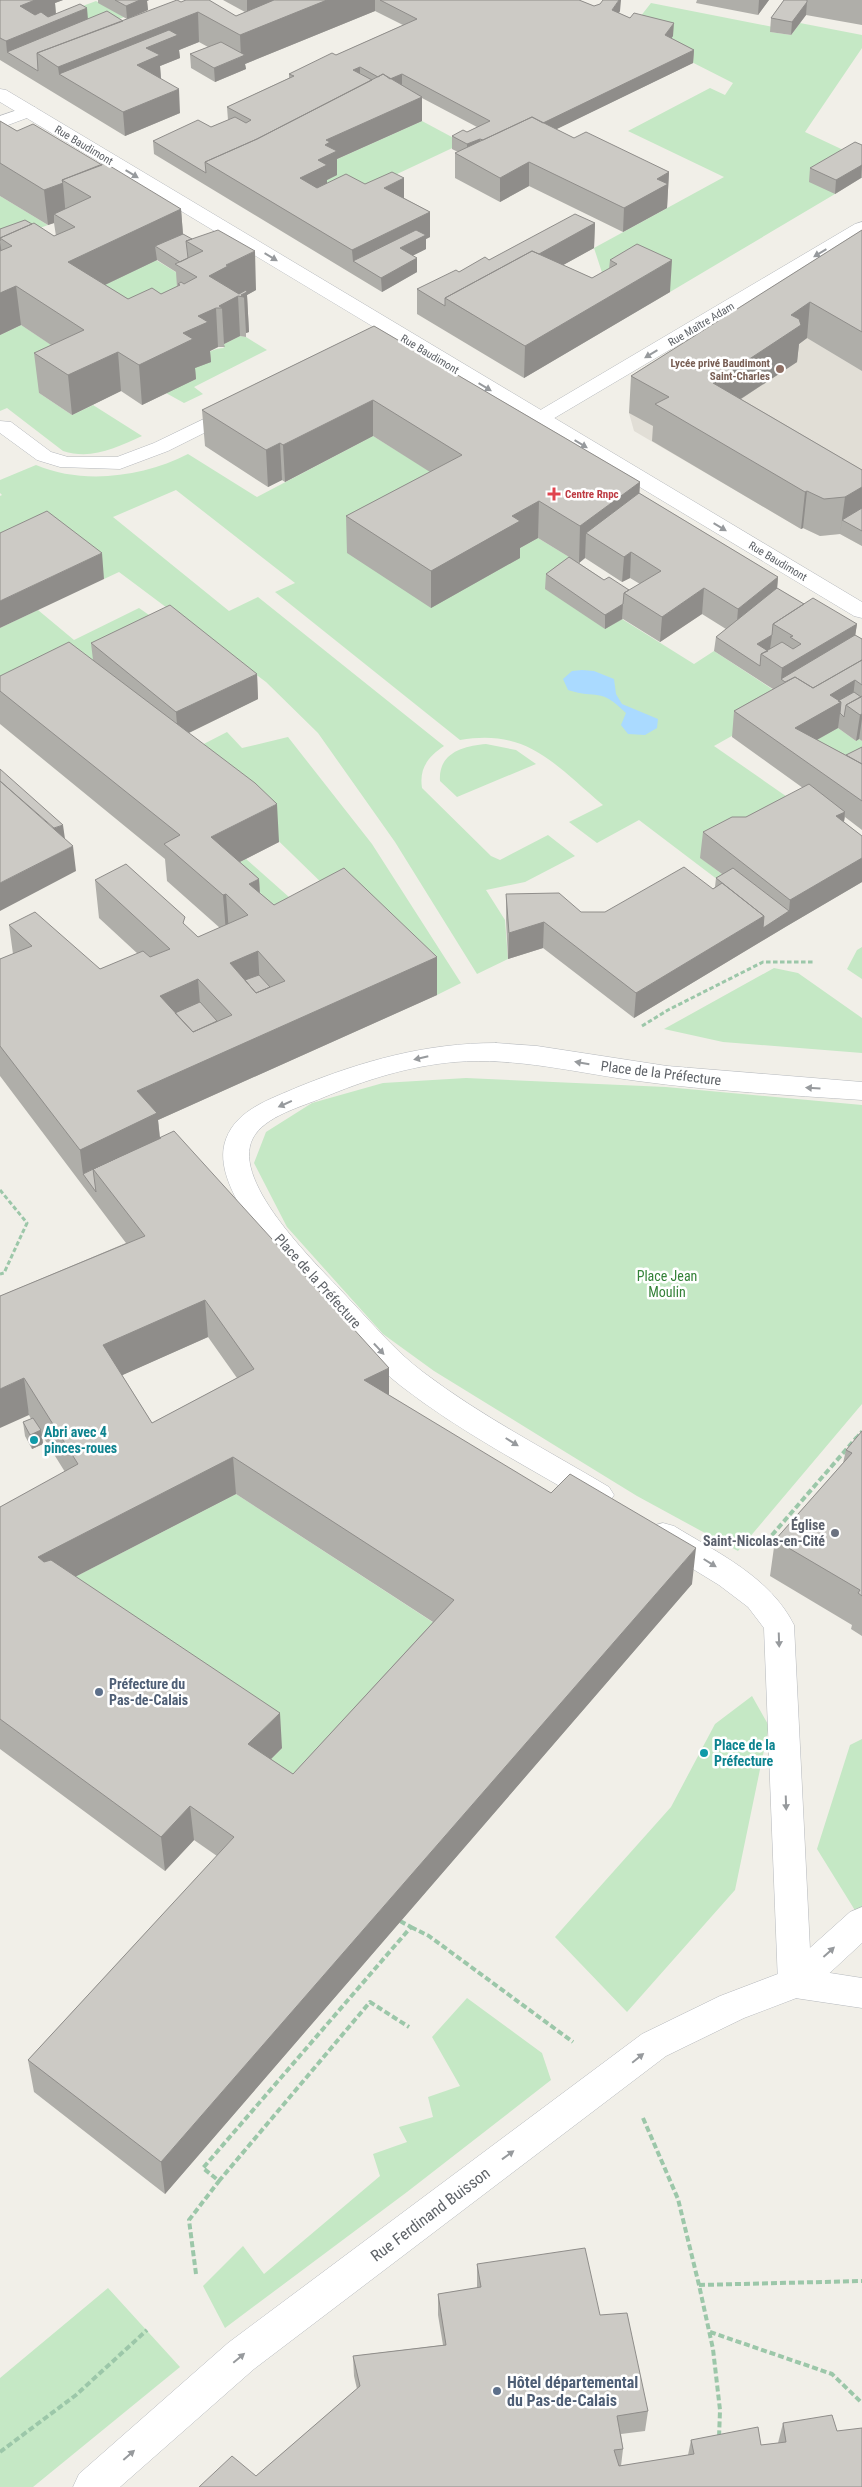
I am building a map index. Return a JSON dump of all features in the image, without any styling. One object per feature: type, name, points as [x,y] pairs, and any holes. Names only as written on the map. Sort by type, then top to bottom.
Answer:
[{"type":"street","name":"Rue Baudimont","points":[[0,94],[862,611]]},
{"type":"street","points":[[0,122],[29,111]]},
{"type":"street","name":"Rue Maître Adam","points":[[539,419],[862,228]]},
{"type":"street","points":[[377,342],[395,332]]},
{"type":"street","points":[[4,426],[44,456],[67,463],[120,463],[161,447],[258,399]]},
{"type":"street","name":"Place de la Préfecture","points":[[795,1983],[779,1625],[758,1598],[730,1576],[423,1387],[392,1362],[277,1239],[248,1193],[240,1175],[236,1157],[237,1144],[244,1129],[254,1120],[330,1085],[381,1068],[430,1056],[475,1052],[527,1054],[683,1078],[862,1091]]},
{"type":"street","points":[[795,1983],[862,1922]]},
{"type":"street","points":[[795,1983],[862,1993]]},
{"type":"street","name":"Rue Ferdinand Buisson","points":[[92,2487],[241,2356],[654,2045],[732,2007],[795,1983]]},
{"type":"path","points":[[582,1063],[668,1010],[763,962],[816,962]]},
{"type":"path","points":[[0,1190],[27,1224],[4,1273],[0,1274]]},
{"type":"path","points":[[730,1576],[750,1560],[862,1431]]},
{"type":"path","points":[[400,1921],[429,1936],[563,2034]]},
{"type":"path","points":[[219,2181],[203,2168],[411,1927]]},
{"type":"path","points":[[196,2274],[189,2220],[219,2181],[370,2002],[409,2027]]},
{"type":"path","points":[[641,2113],[678,2199],[710,2332],[720,2410],[718,2445]]},
{"type":"path","points":[[699,2285],[862,2281]]},
{"type":"path","points":[[0,2452],[76,2395],[147,2330]]},
{"type":"path","points":[[710,2332],[832,2374],[862,2403]]},
{"type":"shaded area","name":"Lycée privé Baudimont Saint-Charles","points":[[862,263],[862,546],[840,534],[820,536],[803,528],[801,529],[634,431],[629,413]]},
{"type":"green space","points":[[96,1],[124,17],[89,32],[43,21]]},
{"type":"green space","points":[[651,3],[773,27],[770,32],[791,35],[800,23],[862,35],[862,48],[805,132],[854,155],[835,194],[670,292],[608,291],[594,248],[724,177],[628,131],[710,88],[725,95],[733,83],[664,48],[633,26]]},
{"type":"green space","points":[[422,121],[463,143],[346,198],[318,184],[326,164]]},
{"type":"green space","points":[[0,196],[48,225],[0,243]]},
{"type":"green space","points":[[156,260],[205,290],[178,303],[200,317],[71,301]]},
{"type":"green space","points":[[21,325],[88,369],[39,393],[72,415],[93,405],[142,436],[103,451],[84,454],[74,453],[63,451],[7,408],[0,411],[0,335]]},
{"type":"green space","points":[[240,336],[246,337],[267,350],[194,387],[203,394],[184,403],[166,393],[195,379],[186,372],[203,356],[212,350],[224,348],[222,345]]},
{"type":"green space","points":[[373,436],[462,491],[511,553],[538,538],[579,563],[622,619],[694,664],[714,651],[792,702],[714,746],[806,810],[701,858],[732,882],[726,886],[639,820],[597,843],[569,822],[603,805],[570,776],[539,753],[504,739],[460,740],[275,592],[295,583],[176,490],[113,517],[229,611],[258,597],[444,746],[433,754],[423,769],[422,788],[491,856],[500,860],[548,835],[575,856],[525,882],[486,890],[505,920],[508,959],[477,974],[395,842],[318,733],[266,682],[119,572],[104,579],[50,537],[0,560],[0,496],[2,495],[0,493],[0,480],[36,465],[73,475],[113,476],[152,468],[188,454],[257,497]]},
{"type":"green space","points":[[139,608],[172,631],[192,750],[227,732],[242,748],[288,737],[372,844],[461,983],[437,995],[257,820],[0,716],[0,628],[38,610],[74,640]]},
{"type":"green space","points":[[838,728],[856,741],[859,739],[862,741],[862,760],[792,753]]},
{"type":"green space","points":[[486,744],[516,750],[536,764],[457,797],[440,781],[440,771],[443,764],[461,749]]},
{"type":"green space","points":[[246,859],[316,921],[276,942],[214,875]]},
{"type":"green space","points":[[862,947],[862,979],[847,969],[857,950]]},
{"type":"green space","points":[[774,968],[798,973],[862,1018],[862,1053],[723,1042],[664,1029]]},
{"type":"green space","name":"Place Jean Moulin","points":[[466,1078],[666,1087],[862,1105],[862,1404],[738,1551],[637,1496],[434,1371],[383,1334],[287,1227],[254,1163],[266,1132],[312,1103],[383,1083]]},
{"type":"green space","points":[[236,1494],[454,1636],[295,1809],[251,1779],[282,1748],[69,1580]]},
{"type":"green space","points":[[752,1696],[769,1726],[735,1890],[627,2012],[555,1937],[671,1807],[715,1724]]},
{"type":"green space","points":[[862,1739],[862,1914],[856,1912],[817,1849],[850,1745]]},
{"type":"green space","points":[[467,1998],[542,2053],[551,2080],[407,2192],[225,2328],[203,2286],[243,2246],[264,2274],[380,2176],[373,2154],[407,2142],[399,2127],[433,2117],[428,2097],[460,2086],[432,2037]]},
{"type":"green space","points":[[108,2288],[180,2367],[33,2487],[0,2487],[0,2378]]},
{"type":"water","points":[[572,671],[594,671],[614,679],[616,694],[622,704],[658,719],[657,728],[645,735],[628,734],[621,725],[626,713],[610,699],[604,696],[568,690],[563,679]]},
{"type":"building","points":[[0,0],[35,0],[20,6],[35,15],[41,12],[48,17],[80,4],[87,8],[6,41],[0,38]]},
{"type":"building","points":[[115,0],[140,0],[126,6]]},
{"type":"building","points":[[177,0],[181,2],[186,0],[209,0],[236,16],[274,0],[327,0],[240,35],[198,12],[58,67],[37,53]]},
{"type":"building","points":[[380,0],[579,0],[594,6],[600,4],[603,0],[619,0],[612,10],[630,18],[634,13],[674,23],[665,35],[694,50],[543,123],[532,117],[483,140],[480,139],[467,144],[452,136],[463,130],[467,132],[490,121],[402,74],[390,79],[383,74],[378,77],[360,67],[353,70],[372,80],[257,139],[205,162],[206,173],[153,141],[198,120],[211,127],[235,117],[246,123],[251,120],[227,107],[294,76],[289,74],[332,53],[336,55],[417,19]]},
{"type":"building","points":[[784,0],[807,0],[792,22],[771,18]]},
{"type":"building","points":[[107,11],[123,21],[37,53],[38,71],[7,52]]},
{"type":"building","points":[[169,30],[178,35],[146,48],[160,55],[137,65],[179,89],[123,112],[59,74]]},
{"type":"building","points":[[221,42],[245,55],[214,68],[190,54]]},
{"type":"building","points":[[383,74],[422,97],[326,140],[330,142],[325,145],[337,151],[318,160],[327,165],[300,178],[317,188],[346,174],[365,184],[392,172],[404,178],[384,188],[430,212],[352,250],[205,162],[257,139]]},
{"type":"building","points":[[532,117],[574,138],[586,132],[669,172],[657,179],[668,184],[624,208],[529,162],[500,178],[455,153]]},
{"type":"building","points":[[0,121],[17,131],[33,124],[102,165],[62,180],[63,183],[44,190],[0,163]]},
{"type":"building","points":[[855,142],[862,145],[862,165],[836,180],[810,168]]},
{"type":"building","points":[[105,163],[181,209],[68,262],[128,299],[152,288],[161,294],[180,285],[178,284],[181,282],[184,284],[197,277],[175,264],[203,251],[186,241],[218,230],[255,251],[226,265],[228,266],[209,276],[239,294],[246,290],[247,292],[241,295],[244,297],[238,296],[219,306],[222,308],[216,308],[198,316],[208,322],[183,333],[193,339],[139,365],[118,352],[68,375],[34,353],[84,330],[16,286],[0,293],[0,251],[12,246],[0,238],[34,223],[54,236],[75,227],[54,214],[91,197],[62,180]]},
{"type":"building","points":[[575,214],[595,223],[539,254],[532,251],[445,298],[445,306],[417,289],[456,270],[459,272],[485,257],[489,260]]},
{"type":"building","points":[[25,220],[32,224],[0,238],[0,229]]},
{"type":"building","points":[[416,230],[426,235],[400,248],[417,258],[381,278],[353,261]]},
{"type":"building","points":[[862,230],[862,332],[810,302],[791,315],[799,319],[801,325],[713,383],[862,470],[862,487],[845,497],[824,499],[807,491],[805,492],[655,404],[669,397],[631,376]]},
{"type":"building","points":[[183,234],[192,239],[186,241],[188,258],[180,262],[155,246]]},
{"type":"building","points":[[637,244],[672,260],[525,346],[445,298],[532,251],[592,278],[617,264],[610,260]]},
{"type":"building","points":[[374,326],[640,482],[580,526],[539,501],[512,516],[520,521],[431,571],[346,516],[462,455],[373,400],[283,445],[280,443],[266,450],[202,410]]},
{"type":"building","points":[[639,493],[778,577],[738,609],[704,588],[662,617],[624,593],[661,571],[631,552],[624,557],[586,533]]},
{"type":"building","points":[[862,508],[862,531],[842,520]]},
{"type":"building","points":[[47,511],[102,553],[0,601],[0,533]]},
{"type":"building","points":[[569,557],[604,580],[609,577],[629,590],[624,593],[623,604],[605,615],[546,574]]},
{"type":"building","points":[[777,588],[804,604],[773,624],[772,635],[757,644],[768,651],[761,654],[760,666],[716,637]]},
{"type":"building","points":[[813,598],[857,624],[782,668],[761,654],[782,642],[793,649],[801,644],[790,637],[793,636],[773,624]]},
{"type":"building","points":[[170,605],[257,674],[176,712],[91,643]]},
{"type":"building","points":[[855,635],[862,639],[862,660],[813,688],[795,677],[785,682],[781,679]]},
{"type":"building","points":[[69,642],[255,783],[277,804],[211,837],[259,879],[249,884],[274,905],[344,868],[437,957],[137,1091],[157,1113],[80,1150],[0,1046],[0,959],[32,946],[9,925],[35,912],[100,969],[143,951],[150,957],[170,949],[95,880],[126,864],[185,917],[183,923],[198,937],[248,915],[226,894],[223,895],[164,844],[180,835],[0,691],[0,676]],"holes":[[[258,951],[285,981],[256,993],[230,963]],[[198,979],[232,1015],[193,1032],[160,996]]]},
{"type":"building","points":[[862,660],[862,685],[855,680],[830,695],[841,702],[795,728],[862,764],[862,801],[734,711],[795,677],[813,688]]},
{"type":"building","points":[[854,692],[861,697],[846,705],[844,717],[840,713],[841,702],[838,701]]},
{"type":"building","points":[[862,696],[862,714],[860,715],[846,705]]},
{"type":"building","points":[[862,747],[862,764],[846,755]]},
{"type":"building","points":[[0,769],[63,825],[54,828],[0,781]]},
{"type":"building","points":[[0,781],[73,846],[0,883]]},
{"type":"building","points":[[809,784],[845,812],[836,816],[862,836],[862,858],[790,900],[703,832],[732,817],[746,817]]},
{"type":"building","points":[[684,867],[713,889],[722,883],[764,916],[636,993],[544,922],[509,933],[506,894],[559,893],[581,912],[605,912]]},
{"type":"building","points":[[733,868],[789,911],[763,928],[764,916],[716,878]]},
{"type":"building","points":[[259,975],[270,987],[256,993],[245,980]]},
{"type":"building","points":[[200,1002],[217,1021],[193,1032],[175,1013]]},
{"type":"building","name":"Préfecture du Pas-de-Calais","points":[[174,1131],[389,1368],[364,1380],[551,1493],[570,1474],[696,1548],[161,2162],[28,2060],[234,1837],[190,1806],[161,1837],[0,1719],[0,1507],[78,1464],[24,1378],[0,1389],[0,1296],[145,1236],[93,1169]],"holes":[[[205,1300],[254,1369],[152,1423],[103,1345]],[[233,1457],[454,1600],[293,1774],[248,1744],[280,1713],[51,1560],[44,1562],[38,1557]]]},
{"type":"building","points":[[160,1137],[161,1138],[101,1165]]},
{"type":"building","points":[[93,1169],[96,1192],[83,1174]]},
{"type":"building","points":[[33,1418],[41,1430],[30,1435],[23,1422]]},
{"type":"building","points":[[862,1431],[862,1596],[858,1593],[860,1590],[775,1540],[852,1453],[846,1450]]},
{"type":"building","name":"Hôtel départemental du Pas-de-Calais","points":[[585,2248],[600,2315],[627,2313],[648,2411],[617,2416],[623,2449],[614,2450],[619,2466],[694,2454],[691,2440],[758,2427],[761,2445],[786,2442],[783,2423],[832,2415],[837,2431],[862,2428],[862,2487],[199,2487],[232,2456],[256,2476],[360,2386],[353,2356],[446,2345],[438,2294],[481,2287],[477,2264]]},
{"type":"place","name":"Lycée privé Baudimont Saint-Charles","points":[[780,369]]},
{"type":"place","name":"Centre Rnpc","points":[[554,494]]},
{"type":"place","name":"Abri avec 4 pinces-roues","points":[[34,1440]]},
{"type":"place","name":"Église Saint-Nicolas-en-Cité","points":[[835,1533]]},
{"type":"place","name":"Préfecture du Pas-de-Calais","points":[[99,1692]]},
{"type":"place","name":"Place de la Préfecture","points":[[704,1753]]},
{"type":"place","name":"Hôtel départemental du Pas-de-Calais","points":[[497,2391]]}]
